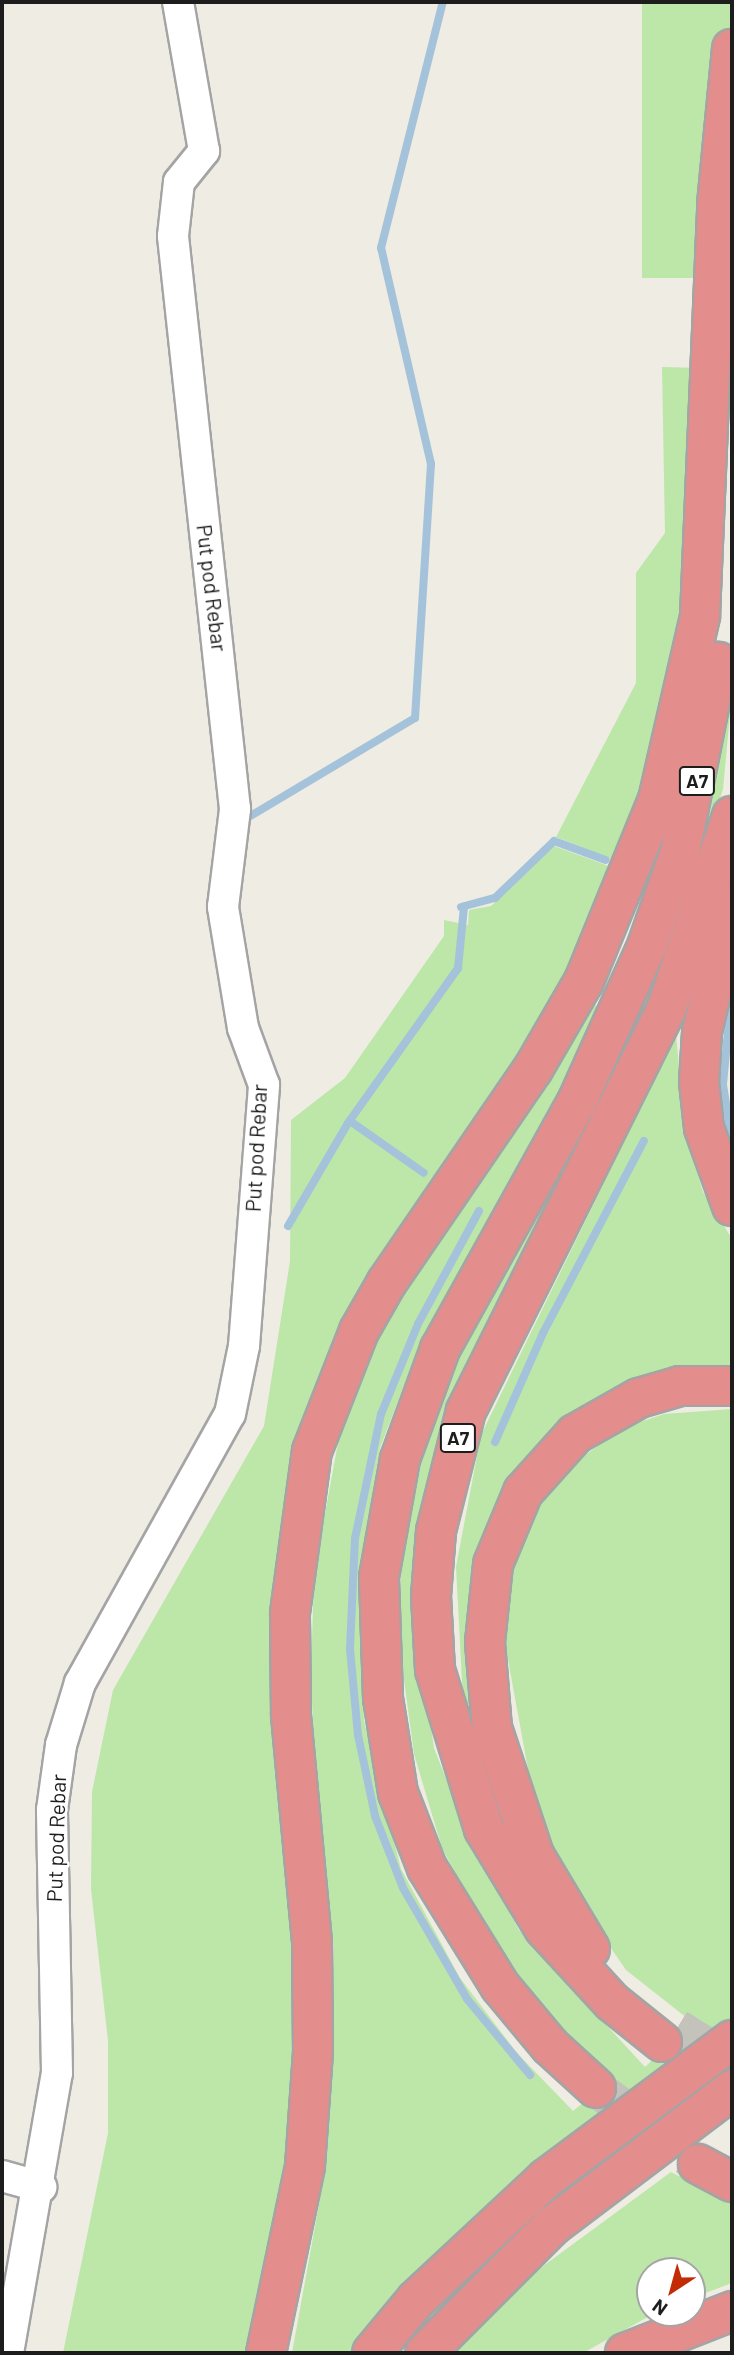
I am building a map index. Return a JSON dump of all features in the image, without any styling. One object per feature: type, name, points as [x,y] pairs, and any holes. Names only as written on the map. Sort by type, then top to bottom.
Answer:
[{"type":"highway","points":[[265,2353],[305,2166],[313,2052],[312,1942],[291,1714],[290,1613],[312,1451],[359,1331],[387,1282],[533,1069],[584,981],[658,800],[700,616],[717,204],[732,49]]},
{"type":"highway","name":"A7","points":[[596,2088],[550,2046],[500,1986],[427,1868],[398,1793],[382,1687],[379,1577],[384,1524],[417,1405],[482,1270],[578,1101],[631,989],[680,852],[718,662],[732,380]]},
{"type":"highway","name":"A7","points":[[732,816],[666,1010],[466,1410],[438,1520],[431,1596],[435,1670],[484,1829],[544,1928],[612,2002],[670,2035],[580,1937],[534,1855],[492,1728],[487,1601],[493,1564],[523,1492],[575,1434],[609,1411],[669,1389],[732,1386]]},
{"type":"highway","points":[[732,902],[702,1032],[699,1082],[704,1128],[732,1206]]},
{"type":"highway","points":[[372,2353],[416,2300],[526,2196],[732,2040]]},
{"type":"highway","points":[[425,2353],[552,2226],[732,2090]]},
{"type":"highway","points":[[698,2164],[732,2182]]},
{"type":"highway","points":[[625,2353],[732,2311]]},
{"type":"street","name":"Put pod Rebar","points":[[8,2353],[41,2187],[57,2073],[52,1810],[61,1745],[80,1683],[230,1414],[244,1346],[264,1085],[243,1028],[223,906],[235,809],[173,236],[179,182],[204,150],[178,2]]},
{"type":"street","points":[[2,2175],[41,2187]]},
{"type":"green space","points":[[642,2],[732,2],[732,278],[642,278]]},
{"type":"green space","points":[[662,367],[703,368],[699,536],[627,865],[556,837],[636,683],[636,573],[665,533]]},
{"type":"green space","points":[[732,693],[723,789],[664,976],[490,1324],[418,1638],[434,1748],[468,1835],[519,1930],[645,2067],[692,2022],[626,1970],[560,1874],[534,1802],[503,1632],[515,1558],[544,1497],[577,1461],[622,1428],[664,1414],[732,1409],[732,2017],[568,2142],[397,2298],[352,2353],[292,2353],[326,2166],[332,2060],[334,1947],[316,1805],[311,1675],[314,1574],[342,1421],[383,1326],[594,1005],[605,1008],[572,1075],[410,1369],[380,1448],[359,1573],[364,1721],[401,1869],[460,1978],[517,2053],[573,2111],[611,2080],[541,2012],[494,1945],[442,1848],[414,1754],[399,1642],[402,1547],[422,1454],[449,1375],[697,850]]},
{"type":"green space","points":[[554,846],[625,872],[610,910],[308,1419],[297,2099],[250,2353],[63,2353],[108,2133],[108,2041],[91,1889],[92,1792],[113,1690],[264,1426],[290,1261],[291,1120],[345,1078],[444,936],[444,920],[468,925],[469,910],[491,906]]},
{"type":"green space","points":[[676,1035],[686,1136],[703,1192],[732,1239],[732,1368],[635,1380],[552,1429],[519,1467],[494,1510],[478,1563],[476,1715],[464,1719],[456,1567],[481,1435]]},
{"type":"green space","points":[[671,2172],[732,2204],[732,2283],[706,2293],[706,2257],[636,2257],[636,2324],[583,2353],[453,2353],[531,2275]]},
{"type":"waterway","points":[[242,821],[415,718],[431,464],[381,248],[443,2]]},
{"type":"waterway","points":[[461,907],[495,898],[554,841],[606,860]]},
{"type":"waterway","points":[[288,1226],[348,1123],[458,968],[464,907]]},
{"type":"waterway","points":[[732,989],[723,1085],[732,1141]]},
{"type":"waterway","points":[[350,1121],[424,1173]]},
{"type":"waterway","points":[[495,1442],[543,1333],[644,1141]]},
{"type":"waterway","points":[[479,1211],[418,1324],[381,1414],[355,1538],[350,1649],[358,1735],[375,1816],[403,1888],[467,1999],[530,2075]]},
{"type":"tunnel","points":[[677,2028],[732,2062]]},
{"type":"tunnel","points":[[596,2088],[692,2160]]}]
